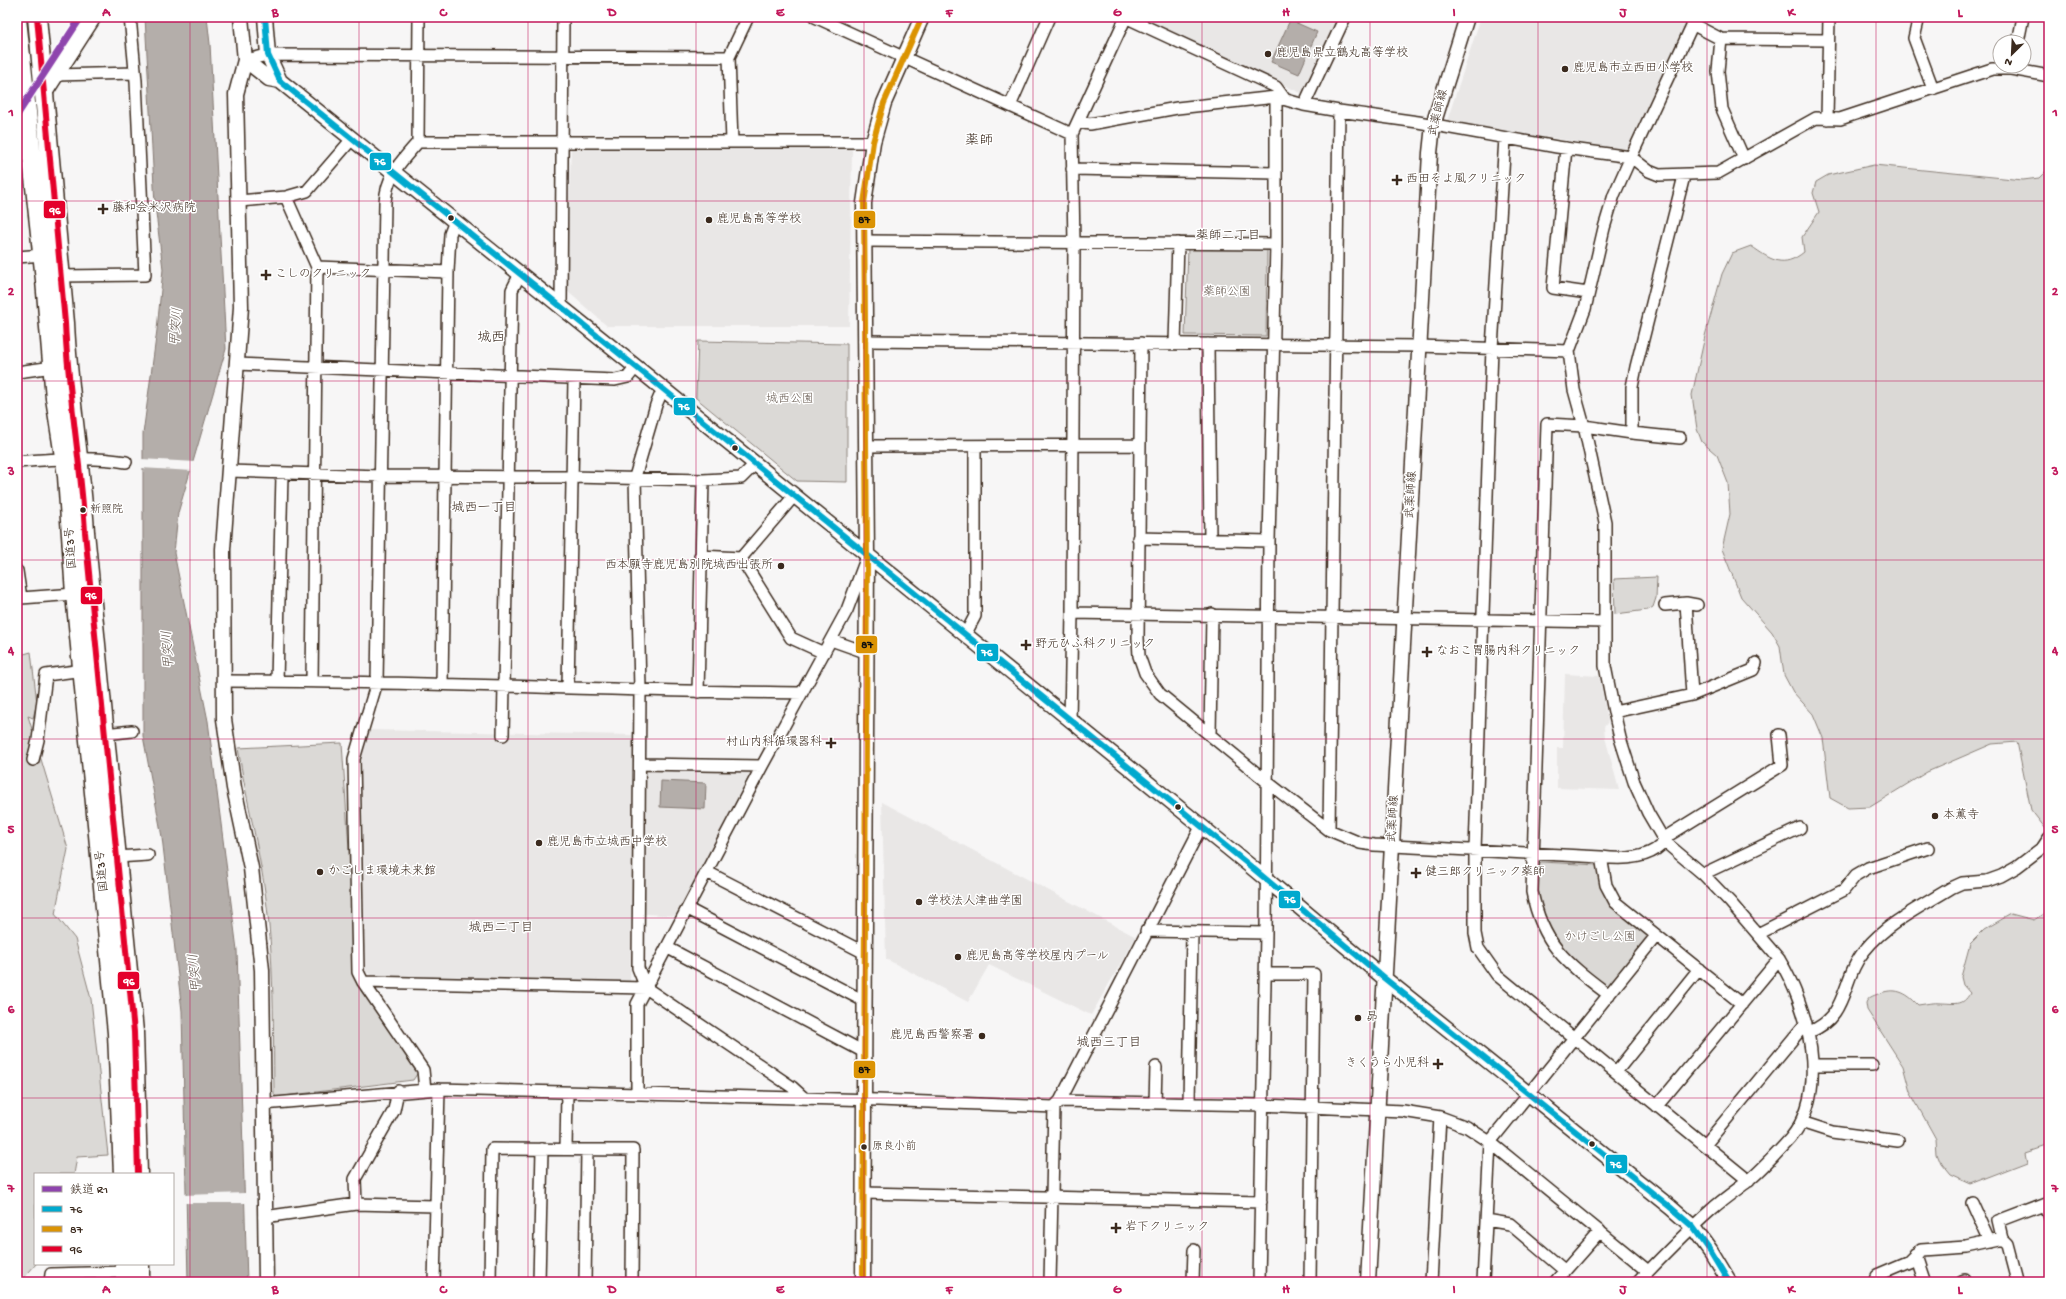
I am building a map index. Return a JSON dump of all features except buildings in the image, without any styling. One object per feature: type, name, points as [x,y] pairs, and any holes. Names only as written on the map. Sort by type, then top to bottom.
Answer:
[{"type":"highway","name":"国道3号","points":[[37,17],[45,93],[60,276],[66,323],[71,460],[67,476],[76,594],[117,1033],[123,1173]]},
{"type":"highway","name":"国道3号","points":[[17,19],[20,63],[43,255],[55,398],[71,460],[82,474],[85,532],[134,1032],[138,1173]]},
{"type":"highway","points":[[129,1270],[140,1282]]},
{"type":"street","points":[[45,93],[94,17]]},
{"type":"street","points":[[60,276],[144,275],[130,17]]},
{"type":"street","points":[[240,17],[245,60],[236,94],[241,307],[223,549],[223,681],[224,719],[234,788],[251,868],[262,970],[266,1282]]},
{"type":"street","points":[[265,17],[268,55],[280,81],[636,367],[1201,826],[1384,978],[1529,1093],[1693,1227],[1711,1252],[1729,1282]]},
{"type":"street","points":[[419,17],[418,142],[392,172],[386,188],[376,682],[354,759],[358,972],[363,982],[423,1070],[425,1090]]},
{"type":"street","points":[[560,307],[563,17]]},
{"type":"street","points":[[732,142],[729,57],[748,17]]},
{"type":"street","points":[[815,17],[1072,134]]},
{"type":"street","points":[[863,1282],[865,652],[867,556],[864,203],[873,142],[884,103],[903,57],[922,17]]},
{"type":"street","points":[[1010,106],[1049,17]]},
{"type":"street","points":[[1070,721],[1074,242],[1072,134],[1126,17],[1276,87],[1280,98],[1276,173],[1276,244],[1269,541],[1266,781],[1267,880],[1259,1282]]},
{"type":"street","points":[[1304,105],[1345,17]]},
{"type":"street","name":"武薬師線","points":[[1368,1282],[1419,346],[1433,125],[1467,17]]},
{"type":"street","points":[[1827,119],[1829,17]]},
{"type":"street","points":[[1919,17],[1914,38],[1932,89]]},
{"type":"street","points":[[2020,34],[2024,17]]},
{"type":"street","points":[[1638,1282],[1673,1245],[1711,1210],[1749,1181],[1790,1138],[1801,1122],[1809,1101],[1812,1084],[1812,1065],[1807,1028],[1794,984],[1779,959],[1703,874],[1666,842],[1648,813],[1634,782],[1620,738],[1606,666],[1606,522],[1584,426],[1574,390],[1569,351],[1585,310],[1588,293],[1614,196],[1694,21],[1722,39],[1828,40]]},
{"type":"street","points":[[1722,39],[1718,72],[1722,109],[1744,159]]},
{"type":"street","points":[[20,63],[41,49]]},
{"type":"street","points":[[245,60],[268,55],[729,57]]},
{"type":"street","points":[[245,60],[269,79],[280,81]]},
{"type":"street","points":[[1078,122],[1090,124],[1177,108],[1280,98],[1304,105],[1339,111],[1433,125],[1566,148],[1631,156],[1649,171],[1659,175],[1684,176],[1718,173],[1816,118],[1840,119],[1992,69]]},
{"type":"street","points":[[2032,72],[2049,76]]},
{"type":"street","points":[[56,75],[134,73]]},
{"type":"street","points":[[1329,830],[1339,111]]},
{"type":"street","points":[[1505,138],[1492,348],[1482,620],[1474,916],[1478,948],[1497,975],[1749,1181]]},
{"type":"street","points":[[239,201],[286,197],[307,191],[352,139]]},
{"type":"street","points":[[418,142],[873,142]]},
{"type":"street","points":[[1566,148],[1554,288],[1588,293]]},
{"type":"street","points":[[1072,169],[1276,173]]},
{"type":"street","points":[[1632,433],[1632,387],[1636,367],[1684,176]]},
{"type":"street","points":[[286,197],[317,267],[312,681]]},
{"type":"street","points":[[442,684],[448,272],[450,234],[455,221]]},
{"type":"street","points":[[864,241],[1276,244]]},
{"type":"street","points":[[1175,343],[1178,243]]},
{"type":"street","points":[[17,257],[43,255]]},
{"type":"street","points":[[317,267],[448,272]]},
{"type":"street","points":[[503,735],[512,290],[520,274]]},
{"type":"street","points":[[864,341],[1419,346],[1569,351]]},
{"type":"street","points":[[1141,343],[1138,538],[1138,613],[1140,656],[1151,683],[1160,694],[1266,781],[1329,830],[1360,843],[1392,846],[1601,856],[1620,860],[1637,858],[1653,851],[1666,842],[1669,835],[1782,765],[1779,735]]},
{"type":"street","points":[[1208,344],[1210,540]]},
{"type":"street","points":[[237,364],[316,369],[511,375],[574,380],[615,380],[628,377],[636,367]]},
{"type":"street","points":[[17,372],[53,367]]},
{"type":"street","points":[[568,687],[574,380]]},
{"type":"street","points":[[646,988],[638,968],[640,689],[634,477],[656,405],[663,389]]},
{"type":"street","points":[[1609,995],[1569,964],[1549,939],[1536,910],[1532,892],[1547,424],[1584,426],[1680,438]]},
{"type":"street","points":[[866,446],[1072,447],[1140,445]]},
{"type":"street","points":[[965,635],[975,616],[975,446]]},
{"type":"street","points":[[17,462],[71,460],[115,460],[126,462]]},
{"type":"street","points":[[229,472],[314,476],[508,478],[634,477],[703,480],[741,478],[755,464]]},
{"type":"street","points":[[277,681],[282,475]]},
{"type":"street","points":[[698,692],[700,556],[703,480]]},
{"type":"street","points":[[741,558],[794,496]]},
{"type":"street","points":[[1138,538],[1269,541]]},
{"type":"street","points":[[700,556],[741,558]]},
{"type":"street","points":[[637,1093],[637,1004],[668,948],[762,766],[847,610],[867,556]]},
{"type":"street","points":[[741,558],[791,638],[824,653]]},
{"type":"street","points":[[17,571],[21,598],[76,594]]},
{"type":"street","points":[[1686,603],[1692,695]]},
{"type":"street","points":[[1665,605],[1686,603],[1698,605]]},
{"type":"street","points":[[1072,613],[1405,617],[1605,622]]},
{"type":"street","points":[[1210,735],[1212,614]]},
{"type":"street","points":[[831,640],[865,652]]},
{"type":"street","points":[[1614,712],[1692,695],[1753,670],[1756,664]]},
{"type":"street","points":[[33,760],[38,740],[46,675],[83,670]]},
{"type":"street","points":[[223,681],[376,682],[698,692],[802,693]]},
{"type":"street","points":[[105,734],[132,731]]},
{"type":"street","points":[[640,764],[762,766]]},
{"type":"street","points":[[1050,1282],[1052,1198],[1057,1104],[1201,826]]},
{"type":"street","points":[[1703,874],[1800,828]]},
{"type":"street","points":[[1705,1145],[1807,1028],[1828,1022],[1836,1012],[1856,961],[1879,934],[1951,888],[1962,883],[1987,881],[2017,867],[2042,847],[2049,838]]},
{"type":"street","points":[[1758,934],[1844,890],[1856,875],[1868,868],[1928,848]]},
{"type":"street","points":[[117,857],[148,855]]},
{"type":"street","points":[[1601,856],[1606,885],[1615,902],[1742,1004]]},
{"type":"street","points":[[707,872],[864,953]]},
{"type":"street","points":[[688,909],[864,1001]]},
{"type":"street","points":[[1146,931],[1192,933],[1266,933]]},
{"type":"street","points":[[1189,1103],[1192,933]]},
{"type":"street","points":[[1483,1282],[1490,1142],[1656,936]]},
{"type":"street","points":[[668,948],[864,1052]]},
{"type":"street","points":[[1657,1106],[1779,959]]},
{"type":"street","points":[[1616,1072],[1699,969]]},
{"type":"street","points":[[1265,974],[1314,974],[1310,1282]]},
{"type":"street","points":[[363,982],[646,988],[792,1087],[804,1098]]},
{"type":"street","points":[[1812,1065],[1872,1065]]},
{"type":"street","points":[[1155,1103],[1156,1067]]},
{"type":"street","points":[[263,1104],[398,1091],[439,1089],[1057,1104],[1189,1103],[1403,1111],[1440,1117],[1467,1127],[1490,1142],[1648,1271]]},
{"type":"street","points":[[434,1282],[439,1089]]},
{"type":"street","points":[[356,1204],[355,1179],[394,1110],[398,1091]]},
{"type":"street","points":[[566,1149],[567,1093]]},
{"type":"street","points":[[1432,1282],[1440,1117]]},
{"type":"street","points":[[1801,1122],[1832,1132],[1898,1141]]},
{"type":"street","points":[[490,1282],[492,1149],[633,1150],[632,1282]]},
{"type":"street","points":[[539,1282],[542,1149]]},
{"type":"street","points":[[585,1282],[587,1150]]},
{"type":"street","points":[[863,1192],[1052,1198],[1261,1202]]},
{"type":"street","points":[[1972,1202],[1990,1242]]},
{"type":"street","points":[[264,1217],[356,1204],[435,1206]]},
{"type":"street","points":[[2018,1282],[2008,1244],[2003,1239],[1999,1222],[2047,1204],[2049,1218]]},
{"type":"street","points":[[1486,1220],[1510,1224],[1564,1270]]},
{"type":"street","points":[[1555,1282],[1564,1270],[1600,1232]]},
{"type":"street","points":[[1874,1282],[1876,1276],[1909,1262],[1921,1250],[1966,1247],[2003,1239]]},
{"type":"street","points":[[1193,1282],[1194,1250]]},
{"type":"street","points":[[1915,1255],[1924,1282]]},
{"type":"street","points":[[50,1282],[51,1274],[129,1270]]},
{"type":"shaded area","name":"鹿児島県立鶴丸高等学校","points":[[1134,17],[1338,17],[1306,91],[1301,93]]},
{"type":"shaded area","name":"鹿児島市立西田小学校","points":[[1481,17],[1689,17],[1626,150],[1447,121]]},
{"type":"shaded area","name":"鹿児島高等学校","points":[[571,148],[852,149],[849,326],[607,326],[566,290]]},
{"type":"shaded area","points":[[1565,674],[1599,676],[1608,722],[1604,727],[1605,737],[1619,790],[1557,788],[1557,748],[1563,748]]},
{"type":"shaded area","name":"鹿児島市立城西中学校","points":[[369,730],[633,735],[633,768],[749,769],[752,773],[677,916],[632,913],[630,982],[374,977],[365,971],[360,759]]},
{"type":"shaded area","points":[[882,802],[1136,937],[1091,1015],[989,965],[968,1002],[886,959]]},
{"type":"green space","points":[[1874,165],[2023,180],[2039,178],[2049,168],[2049,833],[2031,810],[2017,742],[1992,744],[1927,772],[1870,807],[1848,808],[1830,798],[1823,738],[1813,714],[1793,692],[1784,675],[1780,646],[1772,632],[1741,597],[1722,549],[1730,514],[1728,483],[1717,455],[1702,442],[1697,429],[1692,395],[1705,336],[1722,274],[1732,253],[1751,246],[1771,259],[1777,261],[1790,260],[1804,252],[1802,237],[1819,212],[1813,193],[1816,182],[1828,175]]},
{"type":"green space","name":"薬師公園","points":[[1188,248],[1267,250],[1266,336],[1185,335]]},
{"type":"green space","name":"城西公園","points":[[698,341],[847,344],[847,482],[797,481],[696,398]]},
{"type":"green space","points":[[1657,577],[1656,598],[1653,607],[1648,610],[1615,614],[1614,579]]},
{"type":"green space","points":[[31,652],[37,703],[33,718],[28,716],[68,849],[55,914],[75,939],[91,999],[108,1155],[77,1157],[74,1173],[34,1173],[35,1265],[20,1282],[17,1282],[17,681],[21,691],[17,656]]},
{"type":"green space","points":[[342,743],[358,985],[419,1071],[413,1080],[276,1097],[274,1094],[271,952],[266,895],[238,748]]},
{"type":"green space","name":"かけごし公園","points":[[1541,862],[1598,865],[1607,899],[1647,935],[1648,941],[1611,986],[1605,986],[1576,963],[1565,951],[1553,933],[1544,913],[1539,892],[1538,866]]},
{"type":"green space","points":[[2049,910],[2049,1144],[2025,1152],[2027,1162],[1970,1184],[1950,1175],[1941,1164],[1937,1154],[1936,1139],[1910,1092],[1903,1066],[1867,1010],[1866,1003],[1868,999],[1873,996],[1890,991],[1905,994],[1918,1005],[1936,1003],[1954,1004],[1961,1002],[1970,993],[1963,985],[1961,977],[1970,944],[1985,929],[2011,914],[2034,920]]},
{"type":"water","name":"甲突川","points":[[145,17],[207,17],[210,44],[226,349],[178,513],[174,553],[208,721],[237,950],[247,1282],[188,1282],[182,1011],[162,837],[143,736],[143,434],[157,330],[163,269],[155,205]]},
{"type":"water","points":[[1290,20],[1317,32],[1299,74],[1271,62]]},
{"type":"water","points":[[661,781],[706,783],[705,809],[660,807]]},
{"type":"pier","points":[[141,459],[196,462],[193,471],[141,468]]},
{"type":"pier","points":[[245,1193],[246,1203],[184,1203],[184,1195]]},
{"type":"rail line","name":"R1","points":[[17,115],[81,17]]},
{"type":"transit line","name":"96","points":[[37,17],[69,376],[81,480],[134,1032],[138,1173]]},
{"type":"transit line","name":"76","points":[[265,17],[268,55],[280,81],[636,367],[1249,865],[1384,978],[1670,1207],[1693,1227],[1711,1252],[1729,1282]]},
{"type":"transit line","name":"87","points":[[863,1282],[867,556],[864,203],[873,142],[884,103],[922,17]]},
{"type":"place","name":"鹿児島県立鶴丸高等学校","points":[[1268,54]]},
{"type":"place","name":"鹿児島市立西田小学校","points":[[1565,69]]},
{"type":"place","name":"西田そよ風クリニック","points":[[1397,180]]},
{"type":"place","name":"藤和会米沢病院","points":[[103,209]]},
{"type":"place","name":"鹿児島高等学校","points":[[709,220]]},
{"type":"place","name":"こしのクリニック","points":[[266,275]]},
{"type":"place","name":"新照院","points":[[83,510]]},
{"type":"place","name":"西本願寺鹿児島別院城西出張所","points":[[781,566]]},
{"type":"place","name":"野元ひふ科クリニック","points":[[1026,645]]},
{"type":"place","name":"なおこ胃腸内科クリニック","points":[[1427,652]]},
{"type":"place","name":"村山内科循環器科","points":[[831,743]]},
{"type":"place","name":"本薫寺","points":[[1935,816]]},
{"type":"place","name":"鹿児島市立城西中学校","points":[[539,843]]},
{"type":"place","name":"かごしま環境未来館","points":[[320,872]]},
{"type":"place","name":"健三郎クリニック薬師","points":[[1416,873]]},
{"type":"place","name":"学校法人津曲学園","points":[[919,902]]},
{"type":"place","name":"鹿児島高等学校屋内プール","points":[[958,957]]},
{"type":"place","name":"昴","points":[[1358,1018]]},
{"type":"place","name":"鹿児島西警察署","points":[[982,1036]]},
{"type":"place","name":"きくうら小児科","points":[[1438,1064]]},
{"type":"place","name":"原良小前","points":[[864,1147]]},
{"type":"place","name":"岩下クリニック","points":[[1116,1228]]},
{"type":"district","name":"薬師","points":[[979,141]]},
{"type":"district","name":"薬師二丁目","points":[[1228,236]]},
{"type":"district","name":"城西","points":[[491,338]]},
{"type":"district","name":"城西一丁目","points":[[484,508]]},
{"type":"district","name":"城西二丁目","points":[[501,928]]},
{"type":"district","name":"城西三丁目","points":[[1109,1043]]}]
